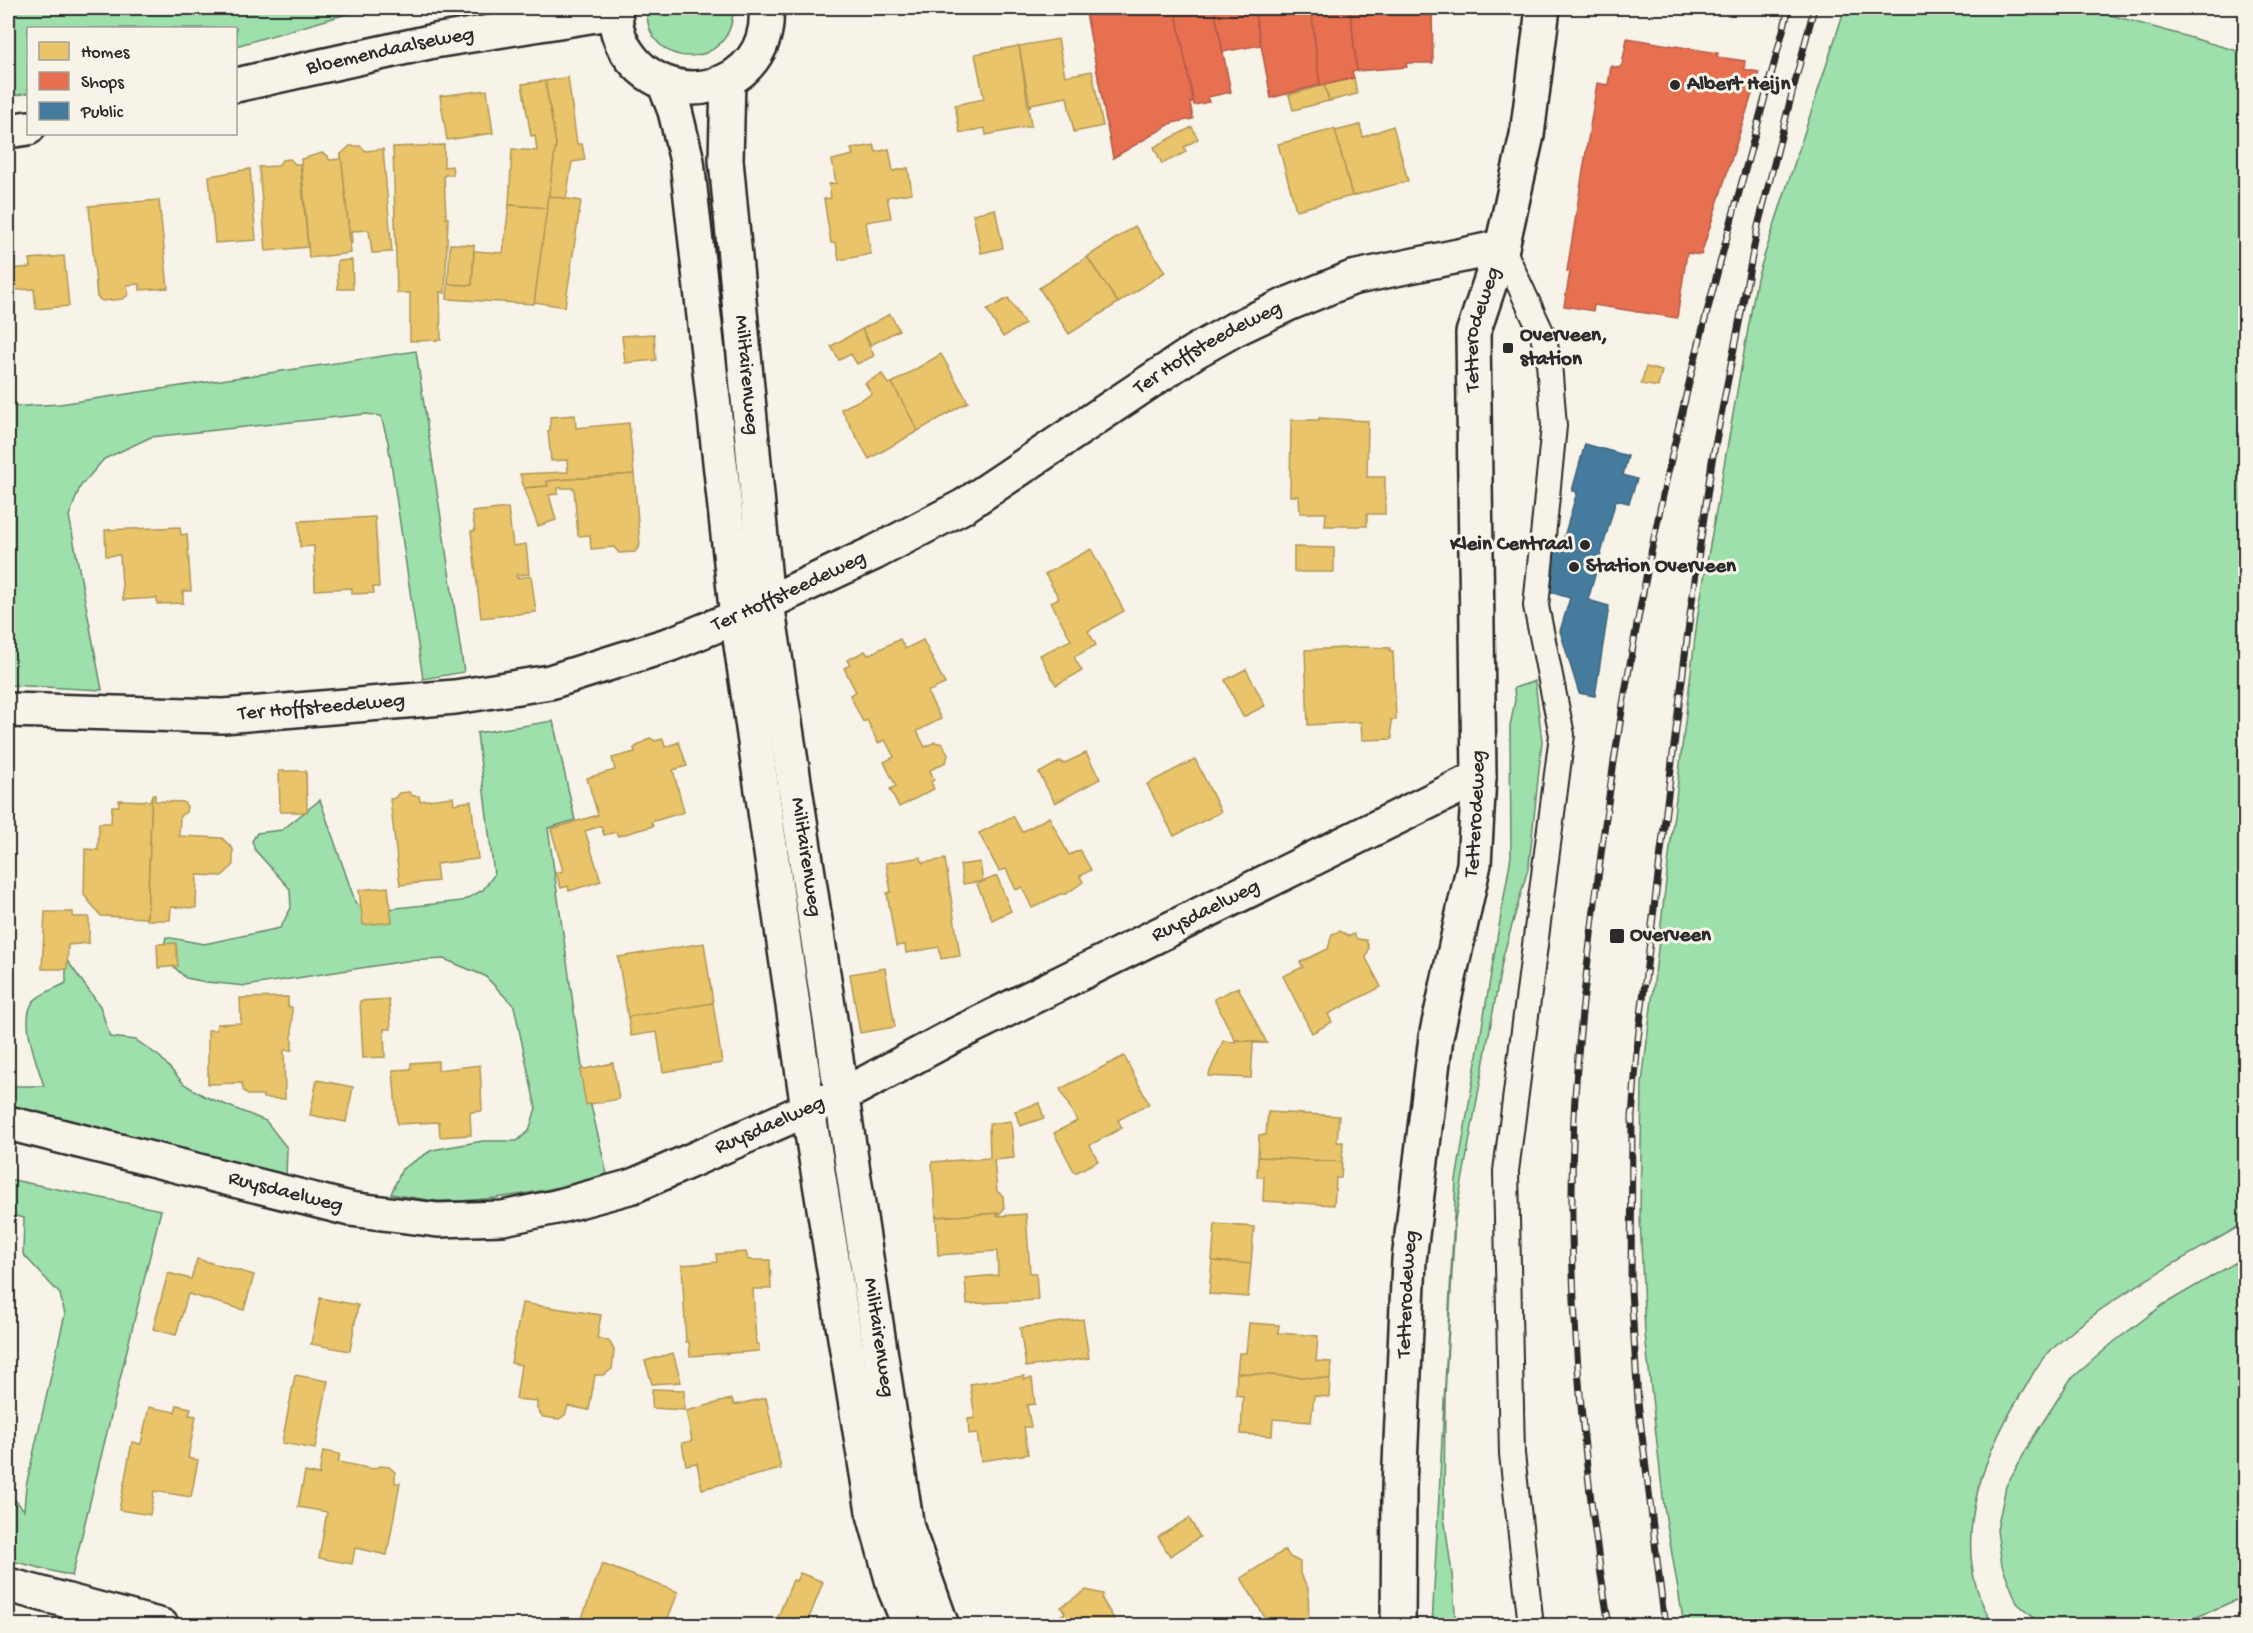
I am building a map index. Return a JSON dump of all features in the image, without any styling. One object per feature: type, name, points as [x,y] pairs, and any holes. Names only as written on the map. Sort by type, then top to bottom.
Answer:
[{"type":"street","points":[[616,10],[616,28],[629,55],[649,77],[665,85],[696,89],[728,80],[743,68],[755,54],[765,30],[766,8]]},
{"type":"street","name":"Tetterodeweg","points":[[1398,1626],[1399,1487],[1409,1260],[1436,1037],[1474,864],[1479,777],[1473,333],[1502,247],[1527,135],[1543,8]]},
{"type":"street","name":"Bloemendaalseweg","points":[[237,85],[434,41],[616,10]]},
{"type":"street","name":"Militairenweg","points":[[728,80],[726,159],[767,603],[907,1528],[942,1626]]},
{"type":"street","name":"Militairenweg","points":[[665,85],[675,111],[687,161],[737,617],[808,1109],[873,1511],[895,1590],[910,1626]]},
{"type":"street","points":[[8,131],[27,128]]},
{"type":"street","name":"Ter Hoffsteedeweg","points":[[8,710],[223,716],[454,697],[550,682],[670,644],[737,617],[874,553],[964,506],[1194,352],[1235,329],[1352,278],[1502,247]]},
{"type":"street","name":"Ruysdaelweg","points":[[8,1123],[350,1209],[438,1220],[513,1216],[633,1186],[841,1095],[953,1036],[1479,777]]},
{"type":"street","points":[[8,1584],[162,1626]]},
{"type":"lane","points":[[1502,247],[1543,336],[1550,363],[1554,426],[1536,606],[1562,735],[1506,1171],[1512,1454],[1531,1626]]},
{"type":"green space","points":[[8,8],[368,8],[237,46],[237,27],[27,27],[27,93],[8,97]]},
{"type":"green space","points":[[647,8],[733,8],[729,29],[720,44],[705,53],[689,56],[673,53],[659,44],[650,29]]},
{"type":"green space","points":[[1845,8],[2086,8],[2245,53],[2245,1223],[2115,1299],[2067,1336],[2045,1356],[2036,1369],[2007,1417],[1982,1475],[1974,1506],[1971,1537],[1972,1567],[1980,1597],[1994,1625],[1684,1625],[1664,1507],[1645,1334],[1640,1216],[1642,1083],[1698,613],[1757,278]]},
{"type":"green space","points":[[416,351],[464,672],[423,679],[388,442],[381,416],[366,414],[151,437],[104,459],[80,487],[69,516],[102,690],[8,685],[8,407],[60,404]]},
{"type":"green space","points":[[1535,681],[1542,741],[1529,865],[1503,957],[1455,1220],[1445,1395],[1444,1516],[1456,1625],[1432,1625],[1456,1180],[1511,856],[1510,727],[1515,700],[1514,688]]},
{"type":"green space","points":[[553,721],[575,820],[548,828],[582,1067],[607,1174],[545,1190],[481,1199],[438,1201],[391,1194],[402,1169],[432,1150],[483,1141],[517,1141],[529,1131],[536,1108],[514,1006],[485,976],[444,959],[406,961],[246,986],[206,982],[186,978],[174,967],[164,946],[166,937],[204,944],[280,928],[291,908],[290,889],[255,850],[252,841],[257,833],[282,830],[320,800],[356,904],[369,911],[462,901],[483,890],[494,875],[477,733]]},
{"type":"green space","points":[[66,959],[100,1006],[110,1037],[136,1040],[160,1057],[184,1084],[204,1096],[266,1121],[287,1148],[286,1177],[8,1126],[8,1086],[44,1086],[31,1044],[29,1010],[39,996],[66,983]]},
{"type":"green space","points":[[8,1179],[161,1210],[72,1576],[8,1560],[8,1492],[24,1510],[26,1486],[65,1314],[60,1294],[23,1254],[24,1218],[8,1214]]},
{"type":"green space","points":[[2245,1257],[2245,1593],[2238,1599],[2179,1625],[2042,1625],[2017,1603],[2002,1565],[1997,1530],[2006,1486],[2034,1436],[2070,1380],[2115,1341],[2163,1305]]},
{"type":"building: Homes","points":[[1058,39],[1065,76],[1092,71],[1103,126],[1074,132],[1067,97],[1031,104],[1030,107],[1019,46]]},
{"type":"building: Homes","points":[[1019,46],[1031,126],[986,135],[985,128],[960,133],[955,105],[984,99],[975,54]]},
{"type":"building: Homes","points":[[568,77],[577,144],[582,144],[585,160],[572,162],[566,199],[548,196],[556,144],[545,81]]},
{"type":"building: Homes","points":[[1354,78],[1357,94],[1329,101],[1324,85]]},
{"type":"building: Homes","points":[[545,81],[556,144],[547,208],[509,205],[512,149],[537,151],[535,135],[531,136],[522,84]]},
{"type":"building: Homes","points":[[1324,85],[1329,101],[1293,110],[1289,95]]},
{"type":"building: Homes","points":[[487,90],[493,133],[447,140],[440,96]]},
{"type":"building: Homes","points":[[1360,125],[1363,137],[1393,126],[1408,181],[1352,196],[1335,131]]},
{"type":"building: Homes","points":[[1192,127],[1198,139],[1184,147],[1186,152],[1162,164],[1154,147]]},
{"type":"building: Homes","points":[[1335,129],[1352,196],[1296,210],[1278,144]]},
{"type":"building: Homes","points":[[444,145],[444,167],[452,166],[453,175],[444,175],[446,218],[448,218],[445,293],[440,292],[441,340],[410,341],[410,293],[397,293],[393,147]]},
{"type":"building: Homes","points":[[874,145],[876,152],[889,149],[893,171],[908,168],[912,193],[887,197],[891,218],[866,222],[871,254],[839,260],[836,243],[831,243],[824,199],[831,198],[829,184],[836,183],[832,160],[853,155],[851,149]]},
{"type":"building: Homes","points":[[350,146],[360,146],[366,151],[383,149],[392,252],[372,253],[369,230],[351,231],[352,243],[350,244],[341,154]]},
{"type":"building: Homes","points":[[322,153],[328,156],[329,160],[341,159],[341,154],[351,253],[309,258],[301,159]]},
{"type":"building: Homes","points":[[290,159],[295,164],[300,164],[308,247],[266,251],[259,167],[278,166],[282,160]]},
{"type":"building: Homes","points":[[250,169],[256,240],[215,243],[209,176]]},
{"type":"building: Homes","points":[[548,196],[581,201],[565,307],[534,302]]},
{"type":"building: Homes","points":[[159,200],[168,288],[140,290],[140,284],[127,285],[128,295],[123,299],[102,301],[97,297],[89,206]]},
{"type":"building: Homes","points":[[509,205],[547,208],[534,304],[447,299],[448,284],[472,285],[474,251],[503,253]]},
{"type":"building: Homes","points":[[995,209],[1003,248],[981,253],[973,214]]},
{"type":"building: Homes","points":[[8,222],[11,269],[31,267],[30,259],[64,256],[69,306],[36,309],[34,289],[15,290],[16,299],[8,300]]},
{"type":"building: Homes","points":[[1135,226],[1165,272],[1118,303],[1087,257]]},
{"type":"building: Homes","points":[[450,244],[474,245],[472,285],[448,284]]},
{"type":"building: Homes","points":[[1087,257],[1118,303],[1069,334],[1039,288]]},
{"type":"building: Homes","points":[[352,260],[353,289],[338,289],[337,261]]},
{"type":"building: Homes","points":[[1008,298],[1025,324],[1003,337],[987,310]]},
{"type":"building: Homes","points":[[890,314],[899,330],[871,345],[862,329]]},
{"type":"building: Homes","points":[[862,329],[874,356],[857,364],[851,354],[839,360],[831,346]]},
{"type":"building: Homes","points":[[654,334],[656,360],[625,363],[622,336]]},
{"type":"building: Homes","points":[[941,354],[968,402],[918,431],[892,383]]},
{"type":"building: Homes","points":[[1646,367],[1662,371],[1658,387],[1641,384]]},
{"type":"building: Homes","points":[[882,374],[888,384],[892,383],[918,431],[869,459],[841,409],[872,394],[865,383]]},
{"type":"building: Homes","points":[[575,415],[576,428],[629,423],[634,474],[547,481],[548,486],[524,488],[520,474],[568,472],[567,460],[551,461],[548,431],[550,430],[550,417]]},
{"type":"building: Homes","points":[[1319,418],[1368,421],[1367,477],[1385,477],[1385,514],[1367,514],[1367,526],[1325,526],[1326,513],[1300,513],[1299,496],[1290,496],[1291,420],[1319,420]]},
{"type":"building: Homes","points":[[634,474],[640,545],[635,552],[619,553],[614,547],[591,549],[590,535],[578,536],[574,488],[558,488],[558,494],[549,495],[556,520],[538,526],[524,488],[548,486],[547,481]]},
{"type":"building: Homes","points":[[508,508],[513,546],[526,544],[529,574],[516,575],[517,578],[531,576],[536,612],[481,618],[471,531],[475,531],[472,512]]},
{"type":"building: Homes","points":[[375,517],[379,587],[373,587],[374,593],[352,594],[352,588],[315,590],[314,546],[300,547],[299,521]]},
{"type":"building: Homes","points":[[180,527],[181,535],[187,534],[191,591],[183,591],[183,603],[157,604],[157,598],[123,600],[120,555],[106,556],[105,530]]},
{"type":"building: Homes","points":[[1294,547],[1334,548],[1334,572],[1294,572]]},
{"type":"building: Homes","points":[[1091,549],[1124,611],[1088,631],[1096,645],[1074,657],[1082,671],[1056,685],[1040,655],[1071,640],[1051,602],[1059,598],[1045,574]]},
{"type":"building: Homes","points":[[900,639],[905,649],[923,640],[945,684],[927,692],[941,719],[917,731],[925,747],[935,742],[943,744],[948,755],[946,762],[930,770],[934,780],[931,782],[934,789],[899,807],[890,789],[896,786],[884,762],[894,757],[885,740],[878,743],[867,720],[863,722],[850,695],[856,692],[844,668],[850,665],[847,660],[865,651],[868,655]]},
{"type":"building: Homes","points":[[1390,648],[1390,651],[1393,651],[1396,720],[1391,720],[1392,739],[1362,740],[1361,722],[1308,725],[1305,650]]},
{"type":"building: Homes","points":[[1246,669],[1265,706],[1243,717],[1225,680]]},
{"type":"building: Homes","points":[[650,738],[655,741],[663,739],[665,747],[679,742],[687,766],[673,770],[684,812],[651,822],[653,826],[618,836],[616,832],[604,835],[601,826],[585,831],[601,881],[569,891],[568,886],[561,888],[556,873],[563,871],[551,829],[598,815],[587,778],[615,770],[612,758],[635,752],[634,748]]},
{"type":"building: Homes","points":[[1086,753],[1100,779],[1055,803],[1039,773],[1061,761],[1063,764]]},
{"type":"building: Homes","points":[[1195,759],[1221,812],[1174,836],[1147,784]]},
{"type":"building: Homes","points":[[279,771],[306,771],[307,812],[280,812]]},
{"type":"building: Homes","points":[[409,792],[413,796],[419,796],[420,801],[453,797],[454,804],[471,801],[478,859],[436,864],[438,881],[400,885],[390,799],[395,798],[399,793]]},
{"type":"building: Homes","points":[[152,795],[147,918],[101,916],[84,895],[85,849],[98,850],[99,823],[111,823],[112,806],[119,806],[119,800],[150,801]]},
{"type":"building: Homes","points":[[152,795],[155,795],[155,801],[183,802],[187,806],[186,812],[180,816],[179,836],[222,838],[233,849],[233,866],[222,876],[197,875],[196,908],[171,907],[170,920],[147,920]]},
{"type":"building: Homes","points":[[1013,816],[1022,832],[1049,817],[1069,855],[1080,850],[1091,870],[1080,876],[1083,882],[1066,894],[1060,894],[1032,908],[1022,887],[1016,890],[1006,869],[999,871],[979,833]]},
{"type":"building: Homes","points":[[921,857],[922,863],[945,859],[960,956],[941,959],[939,947],[906,953],[905,945],[896,946],[887,893],[891,892],[886,863]]},
{"type":"building: Homes","points":[[980,862],[983,881],[963,884],[960,865]]},
{"type":"building: Homes","points":[[997,876],[1011,911],[992,920],[977,884]]},
{"type":"building: Homes","points":[[388,887],[392,922],[363,925],[359,890]]},
{"type":"building: Homes","points":[[45,912],[73,912],[73,917],[89,917],[89,943],[68,945],[67,969],[42,969]]},
{"type":"building: Homes","points":[[1340,931],[1349,936],[1354,934],[1357,939],[1366,940],[1369,948],[1366,958],[1381,987],[1328,1014],[1332,1022],[1312,1033],[1283,976],[1303,967],[1300,962],[1328,949],[1332,934]]},
{"type":"building: Homes","points":[[176,943],[178,966],[158,968],[157,944]]},
{"type":"building: Homes","points":[[704,943],[713,1003],[628,1017],[618,957]]},
{"type":"building: Homes","points":[[885,968],[895,1027],[860,1033],[850,974]]},
{"type":"building: Homes","points":[[1238,987],[1267,1043],[1235,1040],[1214,999]]},
{"type":"building: Homes","points":[[288,997],[288,1007],[292,1007],[292,1050],[284,1050],[285,1099],[248,1095],[243,1090],[242,1083],[208,1084],[208,1030],[216,1030],[217,1024],[241,1023],[240,998]]},
{"type":"building: Homes","points":[[389,999],[391,1029],[384,1029],[385,1057],[363,1058],[360,1001]]},
{"type":"building: Homes","points":[[713,1003],[722,1063],[663,1072],[657,1032],[631,1036],[628,1017]]},
{"type":"building: Homes","points":[[1235,1040],[1265,1043],[1253,1043],[1251,1078],[1208,1076],[1223,1041],[1236,1042]]},
{"type":"building: Homes","points":[[1124,1056],[1149,1104],[1118,1120],[1122,1128],[1090,1145],[1098,1161],[1075,1173],[1054,1133],[1077,1121],[1060,1089]]},
{"type":"building: Homes","points":[[438,1061],[438,1070],[480,1065],[482,1111],[470,1112],[471,1135],[440,1137],[439,1122],[397,1124],[393,1070],[411,1069],[411,1063]]},
{"type":"building: Homes","points":[[613,1063],[619,1099],[586,1105],[580,1070]]},
{"type":"building: Homes","points":[[317,1080],[353,1087],[346,1122],[310,1115]]},
{"type":"building: Homes","points":[[1039,1103],[1044,1118],[1020,1126],[1015,1111]]},
{"type":"building: Homes","points":[[1268,1112],[1339,1116],[1337,1142],[1343,1142],[1342,1162],[1258,1157],[1259,1135],[1266,1135]]},
{"type":"building: Homes","points":[[1011,1121],[1014,1158],[994,1160],[997,1191],[1003,1196],[1004,1209],[1000,1213],[936,1217],[932,1162],[990,1158],[989,1124]]},
{"type":"building: Homes","points":[[1258,1157],[1342,1162],[1341,1178],[1336,1178],[1334,1205],[1263,1201],[1264,1177],[1257,1177]]},
{"type":"building: Homes","points":[[1000,1213],[997,1216],[1026,1214],[1030,1273],[1036,1273],[1038,1300],[967,1304],[965,1278],[998,1275],[997,1251],[938,1255],[936,1217]]},
{"type":"building: Homes","points":[[1215,1224],[1254,1227],[1251,1264],[1212,1261]]},
{"type":"building: Homes","points":[[746,1252],[748,1260],[770,1260],[771,1289],[753,1289],[756,1344],[759,1344],[759,1351],[690,1356],[689,1342],[686,1342],[682,1265],[717,1262],[716,1254]]},
{"type":"building: Homes","points":[[197,1259],[254,1275],[244,1310],[188,1294],[176,1335],[153,1329],[168,1273],[191,1279]]},
{"type":"building: Homes","points":[[1212,1261],[1251,1264],[1248,1297],[1209,1294]]},
{"type":"building: Homes","points":[[320,1298],[358,1305],[350,1351],[311,1344]]},
{"type":"building: Homes","points":[[522,1303],[601,1315],[597,1338],[609,1341],[614,1350],[612,1369],[603,1375],[595,1375],[589,1410],[568,1406],[565,1415],[559,1419],[543,1417],[537,1409],[537,1401],[516,1399],[521,1365],[511,1363]]},
{"type":"building: Homes","points":[[1083,1319],[1089,1358],[1026,1367],[1020,1328]]},
{"type":"building: Homes","points":[[1249,1323],[1279,1325],[1278,1333],[1318,1336],[1316,1361],[1331,1362],[1330,1379],[1237,1373],[1239,1353],[1246,1353]]},
{"type":"building: Homes","points":[[673,1353],[681,1382],[652,1384],[645,1361]]},
{"type":"building: Homes","points":[[1237,1373],[1330,1379],[1329,1397],[1314,1396],[1311,1422],[1273,1419],[1272,1436],[1241,1434],[1243,1396],[1236,1395]]},
{"type":"building: Homes","points":[[295,1375],[328,1381],[315,1449],[282,1443]]},
{"type":"building: Homes","points":[[1024,1376],[1024,1379],[1032,1378],[1035,1404],[1027,1405],[1031,1427],[1024,1427],[1028,1454],[981,1461],[977,1433],[969,1434],[968,1419],[975,1418],[970,1384]]},
{"type":"building: Homes","points":[[652,1389],[684,1390],[684,1410],[652,1408]]},
{"type":"building: Homes","points":[[766,1398],[781,1469],[702,1489],[697,1463],[686,1465],[682,1443],[692,1441],[686,1411],[732,1399],[734,1405]]},
{"type":"building: Homes","points":[[177,1405],[191,1408],[189,1415],[196,1416],[188,1458],[198,1460],[191,1497],[154,1491],[150,1515],[119,1510],[132,1442],[141,1444],[149,1407],[175,1412]]},
{"type":"building: Homes","points":[[323,1451],[340,1454],[338,1462],[373,1469],[380,1466],[389,1467],[395,1472],[395,1483],[400,1483],[387,1555],[355,1548],[352,1564],[319,1558],[327,1512],[298,1507],[305,1472],[319,1475]]},
{"type":"building: Homes","points":[[1189,1518],[1200,1537],[1170,1556],[1158,1537]]},
{"type":"building: Homes","points":[[1285,1550],[1290,1557],[1300,1562],[1300,1574],[1308,1588],[1309,1626],[1270,1626],[1241,1578]]},
{"type":"building: Homes","points":[[602,1564],[678,1592],[665,1626],[579,1626]]},
{"type":"building: Homes","points":[[800,1573],[823,1582],[806,1626],[775,1624],[793,1580],[796,1581]]},
{"type":"building: Homes","points":[[1086,1590],[1103,1594],[1102,1599],[1118,1626],[1044,1626],[1065,1613],[1061,1607]]},
{"type":"building: Shops","points":[[1085,8],[1175,8],[1194,102],[1190,102],[1193,119],[1172,123],[1113,158]]},
{"type":"building: Shops","points":[[1175,8],[1214,8],[1231,92],[1208,97],[1209,102],[1194,105]]},
{"type":"building: Shops","points":[[1214,8],[1254,8],[1261,45],[1223,52]]},
{"type":"building: Shops","points":[[1254,8],[1311,8],[1320,85],[1271,98]]},
{"type":"building: Shops","points":[[1311,8],[1350,8],[1357,71],[1352,72],[1354,78],[1320,86]]},
{"type":"building: Shops","points":[[1350,8],[1432,8],[1433,63],[1406,63],[1407,67],[1357,71]]},
{"type":"building: Shops","points":[[1627,38],[1718,53],[1717,57],[1745,61],[1744,69],[1759,72],[1701,255],[1687,253],[1677,318],[1594,305],[1593,311],[1564,306],[1570,272],[1567,271],[1597,83],[1608,85],[1611,66],[1619,68],[1622,65]]},
{"type":"building: Public","name":"Station Overveen","points":[[1585,444],[1628,456],[1623,475],[1637,479],[1629,503],[1616,500],[1588,600],[1609,606],[1595,696],[1579,693],[1560,631],[1570,598],[1543,590],[1557,543],[1562,544],[1577,492],[1572,491]]},
{"type":"railway","points":[[1609,1626],[1591,1500],[1574,1307],[1572,1179],[1577,1066],[1584,992],[1617,744],[1636,628],[1659,512],[1699,343],[1789,8]]},
{"type":"railway","points":[[1665,1626],[1638,1402],[1631,1290],[1632,1117],[1638,1039],[1690,615],[1712,461],[1758,226],[1814,8]]},
{"type":"place","name":"Albert Heijn","points":[[1675,85]]},
{"type":"place","name":"Overveen, station","points":[[1508,348]]},
{"type":"place","name":"Klein Centraal","points":[[1585,545]]},
{"type":"place","name":"Station Overveen","points":[[1574,567]]},
{"type":"place","name":"Overveen","points":[[1617,936]]}]
